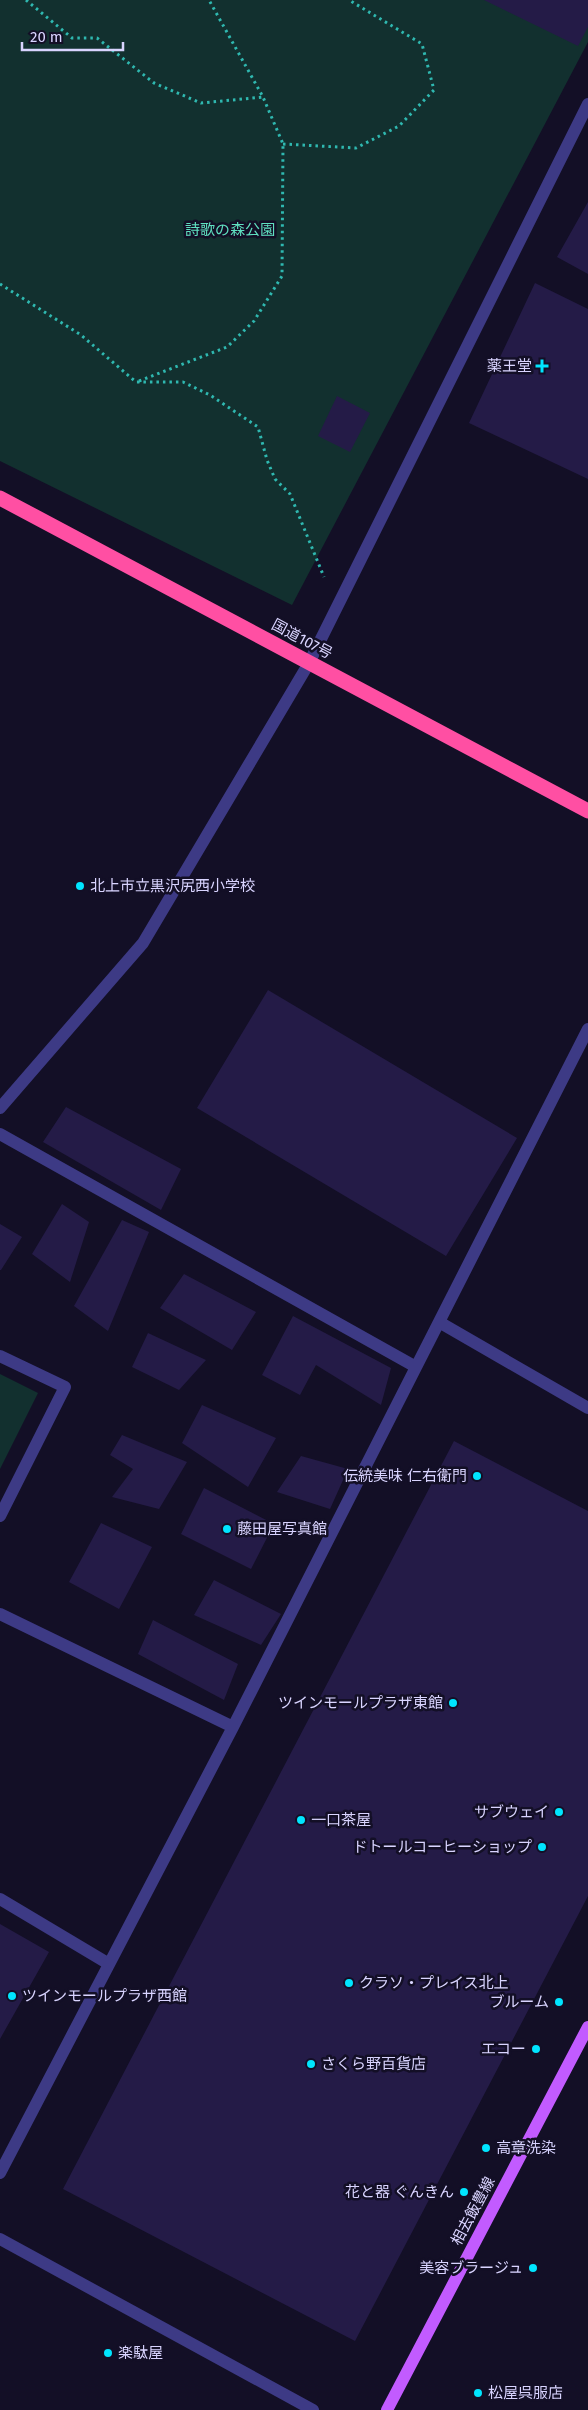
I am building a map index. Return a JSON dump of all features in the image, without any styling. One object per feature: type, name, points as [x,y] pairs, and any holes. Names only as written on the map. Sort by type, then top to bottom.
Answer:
[{"type":"highway","name":"国道107号","points":[[0,498],[588,811]]},
{"type":"main road","name":"相去飯豊線","points":[[387,2410],[588,2027]]},
{"type":"street","points":[[0,1108],[143,943],[310,663],[588,104]]},
{"type":"street","points":[[0,2173],[233,1727],[588,1029]]},
{"type":"street","points":[[0,1134],[416,1367]]},
{"type":"street","points":[[439,1322],[588,1408]]},
{"type":"street","points":[[0,1356],[65,1387],[0,1516]]},
{"type":"street","points":[[0,1614],[233,1727]]},
{"type":"street","points":[[0,1899],[109,1964]]},
{"type":"street","points":[[0,2239],[314,2410]]},
{"type":"path","points":[[26,0],[72,38],[97,38],[154,83],[201,103],[263,97]]},
{"type":"path","points":[[136,382],[227,347],[254,321],[282,276],[283,144],[263,97],[209,0]]},
{"type":"path","points":[[283,144],[356,148],[399,126],[434,90],[422,44],[349,0]]},
{"type":"path","points":[[0,284],[81,335],[136,382],[183,382],[210,395],[258,427],[267,460],[275,479],[290,494],[336,608]]},
{"type":"green space","name":"詩歌の森公園","points":[[0,0],[588,0],[588,42],[292,605],[0,461]]},
{"type":"green space","points":[[0,1374],[38,1393],[0,1469]]},
{"type":"building","points":[[484,0],[588,0],[588,27],[578,46]]},
{"type":"building","points":[[588,202],[588,274],[557,257]]},
{"type":"building","name":"薬王堂","points":[[535,283],[588,309],[588,479],[469,423]]},
{"type":"building","points":[[337,396],[370,413],[350,452],[318,436]]},
{"type":"building","points":[[268,990],[517,1138],[446,1256],[197,1108]]},
{"type":"building","points":[[66,1107],[181,1169],[161,1210],[43,1142]]},
{"type":"building","points":[[62,1204],[89,1222],[70,1282],[32,1254]]},
{"type":"building","points":[[122,1220],[149,1232],[108,1331],[74,1306]]},
{"type":"building","points":[[0,1224],[22,1237],[1,1270],[0,1270]]},
{"type":"building","points":[[184,1274],[256,1312],[232,1350],[160,1308]]},
{"type":"building","points":[[293,1316],[391,1368],[381,1405],[316,1365],[300,1395],[262,1375]]},
{"type":"building","points":[[148,1333],[206,1360],[179,1390],[132,1367]]},
{"type":"building","points":[[202,1405],[276,1438],[248,1487],[182,1443]]},
{"type":"building","points":[[122,1435],[187,1462],[159,1509],[112,1497],[133,1469],[110,1455]]},
{"type":"building","name":"ツインモールプラザ東館","points":[[454,1441],[588,1511],[588,1896],[355,2341],[63,2189]]},
{"type":"building","points":[[301,1456],[348,1469],[330,1509],[277,1492]]},
{"type":"building","name":"藤田屋写真館","points":[[204,1488],[274,1524],[251,1569],[181,1534]]},
{"type":"building","points":[[101,1523],[152,1547],[119,1609],[69,1582]]},
{"type":"building","points":[[214,1580],[281,1614],[261,1645],[194,1615]]},
{"type":"building","points":[[153,1620],[238,1664],[224,1700],[138,1654]]},
{"type":"building","name":"ツインモールプラザ西館","points":[[0,1924],[49,1952],[0,2039]]},
{"type":"place","name":"薬王堂","points":[[542,366]]},
{"type":"place","name":"北上市立黒沢尻西小学校","points":[[80,886]]},
{"type":"place","name":"伝統美味 仁右衛門","points":[[477,1476]]},
{"type":"place","name":"藤田屋写真館","points":[[227,1529]]},
{"type":"place","name":"ツインモールプラザ東館","points":[[453,1703]]},
{"type":"place","name":"サブウェイ","points":[[559,1812]]},
{"type":"place","name":"一口茶屋","points":[[301,1820]]},
{"type":"place","name":"ドトールコーヒーショップ","points":[[542,1847]]},
{"type":"place","name":"クラソ・プレイス北上","points":[[349,1983]]},
{"type":"place","name":"ツインモールプラザ西館","points":[[12,1996]]},
{"type":"place","name":"ブルーム","points":[[559,2002]]},
{"type":"place","name":"エコー","points":[[536,2049]]},
{"type":"place","name":"さくら野百貨店","points":[[311,2064]]},
{"type":"place","name":"高章洗染","points":[[486,2148]]},
{"type":"place","name":"花と器 ぐんきん","points":[[464,2192]]},
{"type":"place","name":"美容ブラージュ","points":[[533,2268]]},
{"type":"place","name":"楽駄屋","points":[[108,2353]]},
{"type":"place","name":"松屋呉服店","points":[[478,2393]]}]
